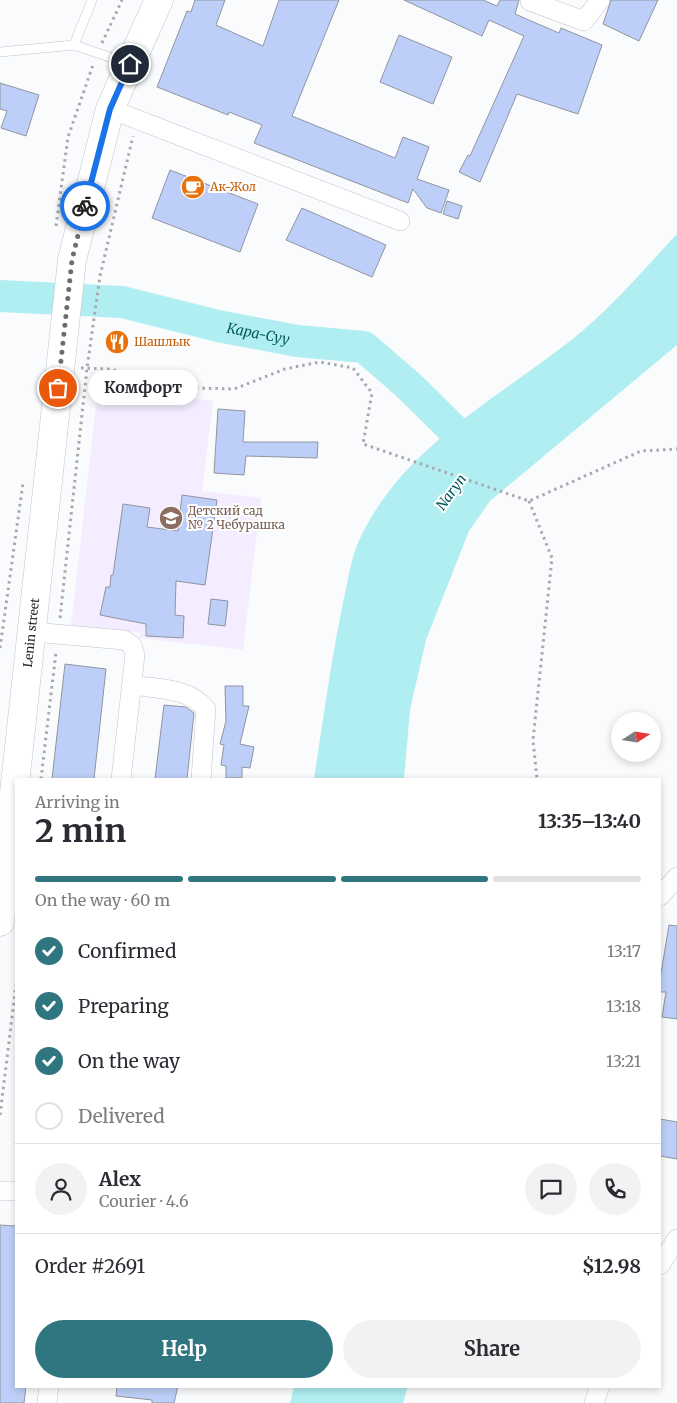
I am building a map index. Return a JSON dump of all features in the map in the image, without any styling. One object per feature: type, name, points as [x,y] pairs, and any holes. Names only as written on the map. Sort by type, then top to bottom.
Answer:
[{"type":"main road","name":"Lenin street","points":[[22,776],[45,633],[70,360],[72,260],[110,109],[159,0]]},
{"type":"main road","name":"Lenin street","points":[[0,922],[10,887],[15,841]]},
{"type":"street","points":[[530,1],[584,21],[600,0]]},
{"type":"street","points":[[110,109],[400,220]]},
{"type":"street","points":[[45,633],[124,640],[132,645],[135,655],[121,778]]},
{"type":"street","points":[[132,686],[186,694],[199,700],[206,709],[201,778]]},
{"type":"street","points":[[661,895],[677,877]]},
{"type":"street","points":[[0,1191],[15,1191]]},
{"type":"street","points":[[661,1264],[677,1239]]},
{"type":"street","points":[[47,1403],[49,1388]]},
{"type":"street","points":[[594,1403],[599,1388]]},
{"type":"lane","points":[[74,45],[92,0]]},
{"type":"lane","points":[[0,52],[74,45],[130,64]]},
{"type":"path","points":[[56,228],[68,137],[98,53],[122,0]]},
{"type":"path","points":[[22,776],[45,633],[70,360],[100,276],[137,118]]},
{"type":"path","points":[[70,360],[193,388],[234,389],[285,369],[320,362],[353,368],[372,393],[363,444],[529,501],[641,451],[677,449]]},
{"type":"path","points":[[0,648],[24,476]]},
{"type":"path","points":[[529,501],[552,558],[533,740],[537,778]]},
{"type":"path","points":[[0,614],[6,614]]},
{"type":"path","points":[[0,1116],[15,993]]},
{"type":"shaded area","name":"Детский сад № 2 Чебурашка","points":[[98,388],[213,401],[202,491],[261,498],[243,650],[140,638],[140,633],[71,625]]},
{"type":"water","name":"Naryn","points":[[677,234],[677,345],[490,501],[469,531],[426,640],[410,710],[404,778],[314,778],[327,691],[350,568],[358,542],[381,503],[403,475],[455,426],[585,329],[626,289]]},
{"type":"water","points":[[294,1388],[407,1388],[403,1403],[290,1403]]},
{"type":"building","points":[[195,0],[225,0],[216,25],[263,46],[279,0],[339,0],[292,116],[395,158],[403,137],[429,147],[417,179],[449,190],[441,213],[427,208],[413,189],[408,203],[254,143],[262,125],[229,112],[228,115],[157,87],[187,11],[191,12]]},
{"type":"building","points":[[404,0],[483,0],[497,6],[500,0],[519,0],[515,14],[559,33],[561,28],[602,45],[578,114],[517,94],[480,182],[459,172],[468,155],[470,156],[524,36],[489,20],[482,36]]},
{"type":"building","points":[[611,0],[658,0],[639,41],[603,24]]},
{"type":"building","points":[[399,35],[452,57],[433,104],[380,82]]},
{"type":"building","points":[[0,83],[39,95],[26,136],[1,128],[7,111],[0,109]]},
{"type":"building","points":[[170,170],[258,204],[240,252],[152,218]]},
{"type":"building","points":[[447,201],[462,206],[458,219],[443,214]]},
{"type":"building","points":[[302,208],[386,245],[372,277],[286,240]]},
{"type":"building","points":[[218,409],[245,411],[243,442],[318,442],[317,458],[246,456],[244,475],[214,473]]},
{"type":"building","points":[[182,495],[217,500],[205,585],[176,581],[175,615],[184,616],[183,638],[146,636],[146,624],[100,615],[106,587],[110,587],[111,575],[113,575],[123,504],[150,508],[147,527],[178,531]]},
{"type":"building","points":[[211,599],[228,601],[225,626],[208,624]]},
{"type":"building","points":[[65,664],[106,669],[94,778],[52,778]]},
{"type":"building","points":[[225,686],[243,686],[243,706],[249,706],[240,744],[254,747],[250,768],[242,767],[242,778],[226,778],[226,766],[221,765],[224,745],[220,744],[226,721]]},
{"type":"building","points":[[164,705],[186,707],[194,713],[187,778],[155,778]]},
{"type":"building","points":[[669,925],[677,926],[677,1019],[662,1017],[666,992],[661,992],[661,973]]},
{"type":"building","points":[[661,1119],[677,1122],[677,1159],[661,1156]]},
{"type":"building","points":[[0,1225],[15,1226],[15,1388],[26,1388],[24,1403],[0,1403]]},
{"type":"building","points":[[117,1388],[178,1388],[174,1403],[152,1403],[152,1400],[116,1396]]},
{"type":"waterway","name":"Кара-Суу","points":[[0,296],[122,302],[218,326],[297,341],[364,347],[408,385],[478,454]]},
{"type":"way so far","points":[[58,388],[72,260],[85,206]]},
{"type":"place","name":"Ак-Жол","points":[[193,187]]},
{"type":"place","name":"Шашлык","points":[[117,342]]},
{"type":"place","name":"Комфорт","points":[[58,388]]},
{"type":"place","name":"Детский сад № 2 Чебурашка","points":[[171,518]]},
{"type":"route","points":[[85,206],[110,109],[130,64]]}]
